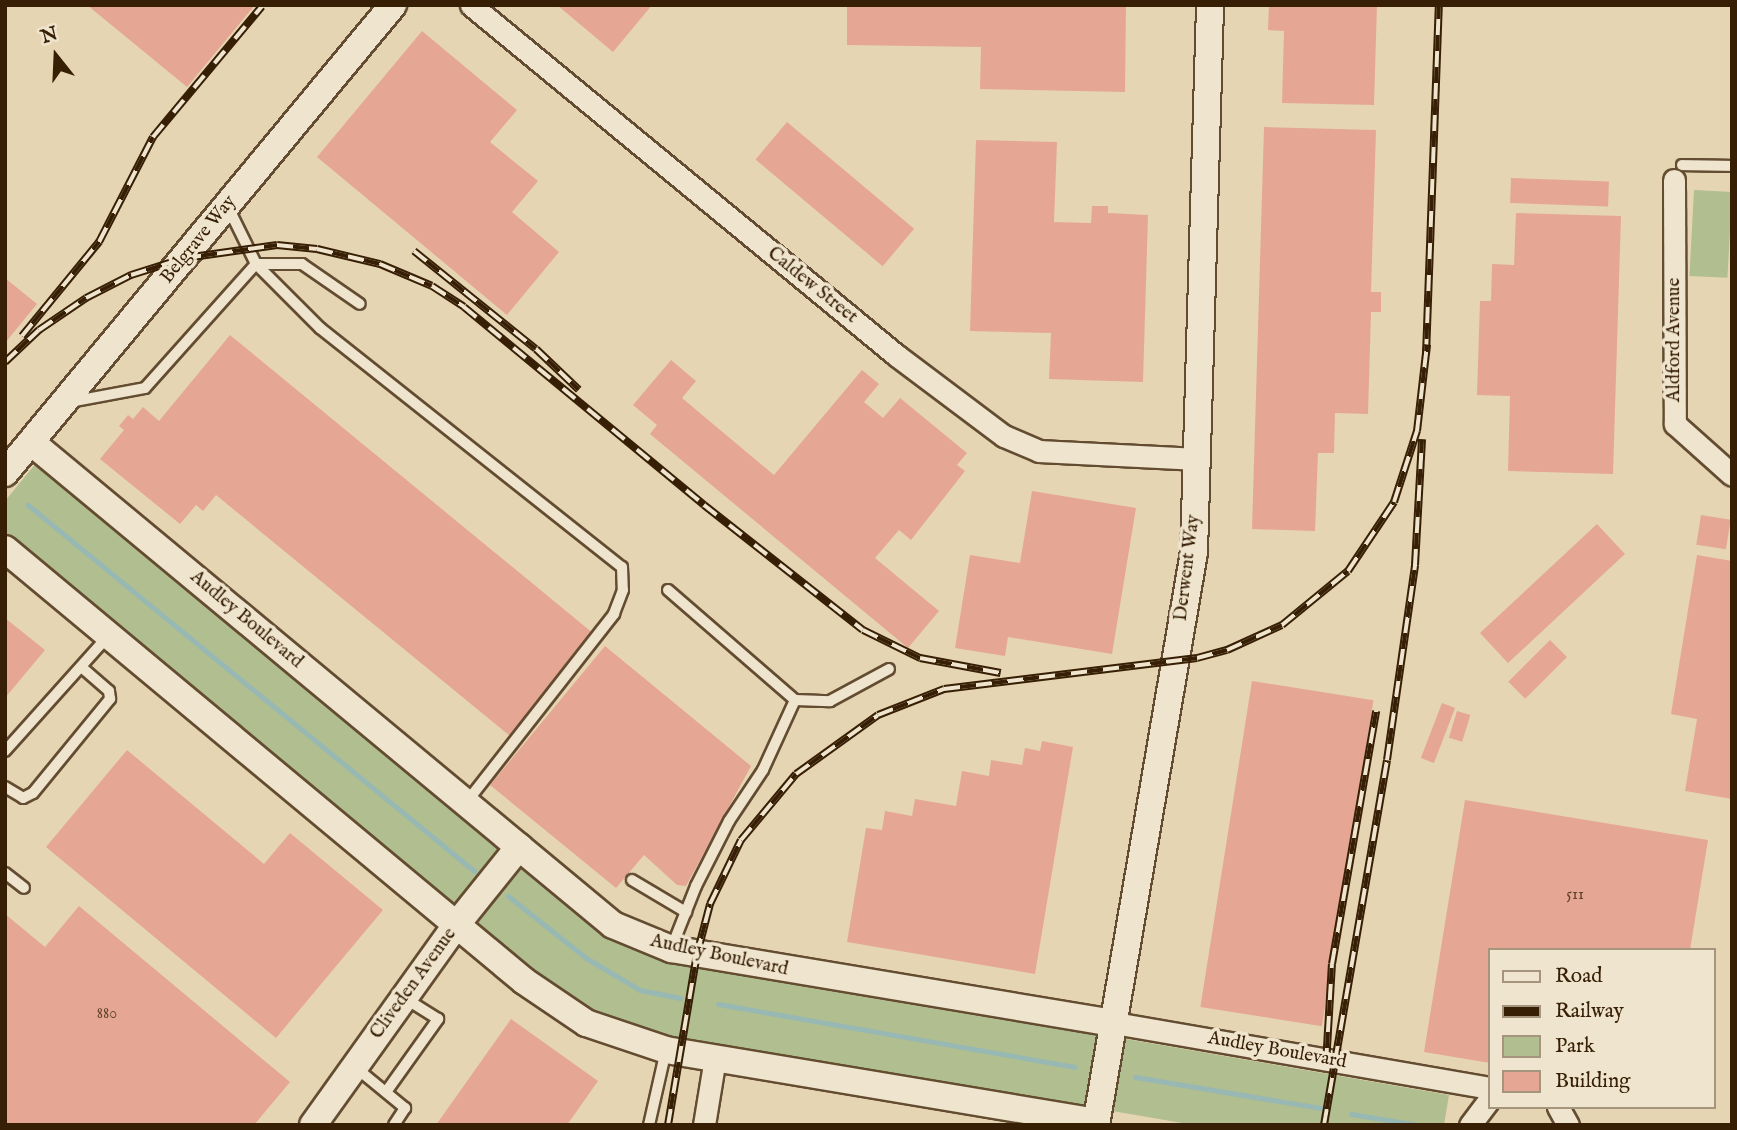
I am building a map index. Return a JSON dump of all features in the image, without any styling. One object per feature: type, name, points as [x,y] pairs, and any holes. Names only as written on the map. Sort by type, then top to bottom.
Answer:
[{"type":"street","name":"Belgrave Way","points":[[5,473],[393,5]]},
{"type":"street","name":"Caldew Street","points":[[471,5],[896,355],[1003,436],[1039,452],[1198,459]]},
{"type":"street","name":"Derwent Way","points":[[1102,1124],[1114,1024],[1194,552],[1210,5]]},
{"type":"street","name":"Aldford Avenue","points":[[1678,172],[1675,424],[1732,475]]},
{"type":"street","name":"Audley Boulevard","points":[[31,442],[613,925],[671,949],[1488,1087]]},
{"type":"street","points":[[5,549],[562,1009],[621,1038],[666,1051],[1102,1124]]},
{"type":"street","name":"Cliveden Avenue","points":[[313,1125],[457,924],[519,846]]},
{"type":"street","points":[[704,1125],[715,1058]]},
{"type":"street","points":[[1470,1125],[1488,1101]]},
{"type":"street","points":[[1559,1109],[1568,1125]]},
{"type":"lane","points":[[1678,172],[1732,166]]},
{"type":"lane","points":[[227,206],[256,264],[350,352],[622,568],[623,590],[614,614],[466,803]]},
{"type":"lane","points":[[64,403],[145,388],[256,264],[302,264],[359,304]]},
{"type":"lane","points":[[668,590],[795,700],[830,701],[889,669]]},
{"type":"lane","points":[[5,751],[109,635]]},
{"type":"lane","points":[[5,787],[23,798],[33,793],[110,699],[109,691],[81,667]]},
{"type":"lane","points":[[671,949],[729,821],[763,770],[795,700]]},
{"type":"lane","points":[[5,873],[24,888]]},
{"type":"lane","points":[[632,880],[686,912]]},
{"type":"lane","points":[[386,1092],[438,1019],[404,998]]},
{"type":"lane","points":[[649,1125],[666,1051]]},
{"type":"lane","points":[[355,1067],[405,1108],[394,1125]]},
{"type":"green space","points":[[1694,190],[1732,192],[1727,278],[1689,276]]},
{"type":"green space","points":[[37,462],[607,937],[659,958],[1449,1095],[1444,1125],[1194,1125],[627,1028],[576,1004],[521,966],[5,539],[5,501]]},
{"type":"building","points":[[87,5],[255,5],[187,87]]},
{"type":"building","points":[[557,5],[652,5],[613,52]]},
{"type":"building","points":[[847,5],[1126,5],[1125,92],[980,89],[981,47],[847,45]]},
{"type":"building","points":[[1269,5],[1377,5],[1374,105],[1282,103],[1284,31],[1268,30]]},
{"type":"building","points":[[422,31],[517,110],[490,142],[538,181],[512,212],[559,252],[507,315],[317,157]]},
{"type":"building","points":[[787,122],[914,229],[883,266],[756,160]]},
{"type":"building","points":[[1264,127],[1376,130],[1371,292],[1381,292],[1381,312],[1371,312],[1368,414],[1335,413],[1334,453],[1318,453],[1315,531],[1252,529]]},
{"type":"building","points":[[976,140],[1057,142],[1054,222],[1091,223],[1092,206],[1108,206],[1108,213],[1148,215],[1143,382],[1049,379],[1051,333],[970,331]]},
{"type":"building","points":[[1511,178],[1609,181],[1608,206],[1510,203]]},
{"type":"building","points":[[1516,213],[1621,216],[1613,474],[1508,471],[1510,396],[1477,395],[1480,301],[1491,301],[1492,264],[1514,265]]},
{"type":"building","points":[[5,278],[37,304],[5,343]]},
{"type":"building","points":[[230,335],[594,634],[510,736],[216,495],[203,511],[196,505],[180,524],[100,459],[124,430],[119,426],[128,415],[133,419],[143,407],[159,421]]},
{"type":"building","points":[[671,360],[696,381],[682,398],[774,475],[862,370],[879,384],[864,402],[883,418],[900,398],[967,453],[957,465],[965,471],[911,540],[899,530],[875,558],[939,611],[908,648],[650,434],[657,425],[633,405]]},
{"type":"building","points":[[1032,491],[1136,508],[1112,654],[1008,637],[1005,656],[955,648],[970,555],[1020,563]]},
{"type":"building","points":[[1701,515],[1731,520],[1726,549],[1696,545]]},
{"type":"building","points":[[1597,524],[1625,554],[1508,663],[1480,633]]},
{"type":"building","points":[[1697,555],[1732,561],[1732,799],[1685,791],[1697,719],[1671,714]]},
{"type":"building","points":[[5,618],[45,650],[5,698]]},
{"type":"building","points":[[1550,640],[1567,657],[1525,699],[1508,682]]},
{"type":"building","points":[[605,646],[751,766],[686,886],[677,885],[644,855],[616,888],[490,785]]},
{"type":"building","points":[[1252,681],[1373,700],[1322,1026],[1200,1007]]},
{"type":"building","points":[[1442,703],[1455,708],[1434,763],[1421,758]]},
{"type":"building","points":[[1457,711],[1470,715],[1462,742],[1449,738]]},
{"type":"building","points":[[1042,741],[1073,747],[1035,974],[847,942],[866,828],[882,830],[885,811],[912,816],[915,799],[956,806],[962,771],[989,776],[991,760],[1022,765],[1025,748],[1040,751]]},
{"type":"building","points":[[127,750],[264,864],[290,833],[383,910],[276,1038],[46,847]]},
{"type":"building","points":[[1465,800],[1708,840],[1690,948],[1488,948],[1488,1063],[1424,1052]]},
{"type":"building","points":[[79,906],[290,1082],[254,1125],[5,1125],[5,914],[45,947]]},
{"type":"building","points":[[511,1019],[598,1081],[567,1125],[436,1125]]},
{"type":"waterway","points":[[28,505],[474,871]]},
{"type":"waterway","points":[[508,896],[586,958],[640,990],[680,998]]},
{"type":"waterway","points":[[718,1004],[1074,1067]]},
{"type":"waterway","points":[[1135,1077],[1320,1108]]},
{"type":"waterway","points":[[1351,1114],[1418,1125]]},
{"type":"railway","points":[[1426,355],[1439,5]]},
{"type":"railway","points":[[22,336],[99,242],[153,137],[262,6]]},
{"type":"railway","points":[[5,362],[39,330],[86,298],[131,275],[185,258],[277,245],[317,249],[380,264],[432,286],[464,307],[704,505],[863,630],[920,658],[1001,673]]},
{"type":"railway","points":[[414,251],[536,349],[579,390]]},
{"type":"railway","points":[[668,1125],[697,954],[710,904],[741,840],[796,774],[878,715],[944,689],[1197,658],[1227,650],[1282,625],[1348,571],[1394,502],[1417,431],[1427,345]]},
{"type":"railway","points":[[1324,1125],[1387,760],[1415,565],[1422,439]]},
{"type":"railway","points":[[1326,1064],[1332,964],[1376,711]]}]
